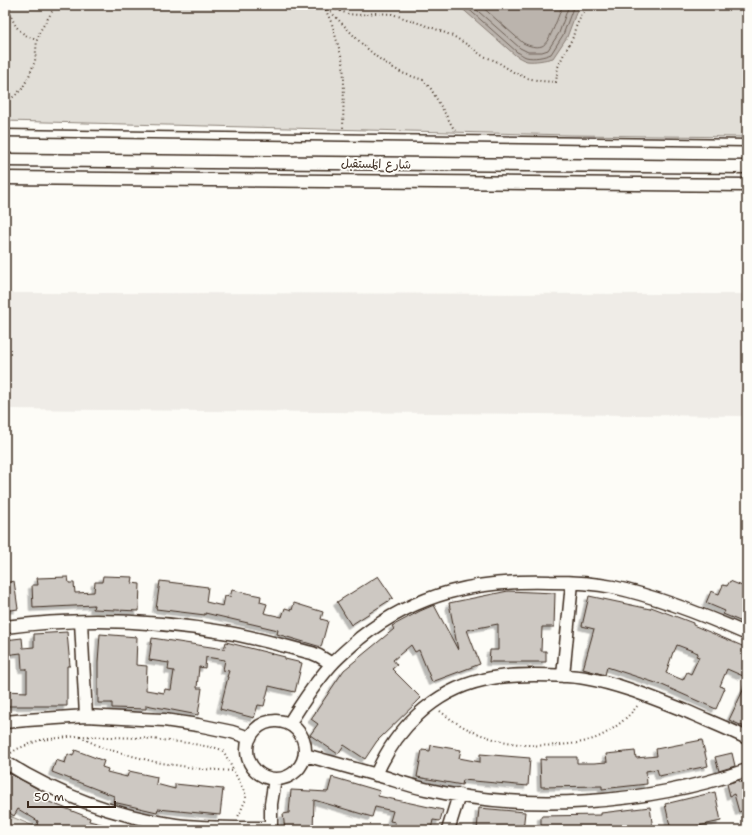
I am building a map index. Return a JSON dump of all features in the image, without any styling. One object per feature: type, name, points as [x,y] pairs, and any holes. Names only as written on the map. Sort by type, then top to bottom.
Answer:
[{"type":"street","name":"شارع المُستقبل","points":[[5,160],[747,167]]},
{"type":"street","name":"شارع المُستقبل","points":[[5,178],[747,185]]},
{"type":"street","points":[[290,724],[313,687],[332,664],[369,631],[400,611],[419,602],[441,594],[469,587],[506,582],[531,581],[572,582],[612,587],[641,594],[683,608],[747,634]]},
{"type":"street","points":[[563,676],[572,582]]},
{"type":"street","points":[[5,627],[81,622],[169,625],[260,640],[312,653],[332,664]]},
{"type":"street","points":[[81,622],[86,716]]},
{"type":"street","points":[[376,775],[381,762],[398,735],[420,712],[456,690],[482,680],[503,677],[547,675],[584,678],[607,683],[646,695],[747,738]]},
{"type":"street","points":[[5,722],[86,716],[164,720],[198,725],[250,738]]},
{"type":"street","points":[[282,721],[290,724],[296,728],[304,740],[306,748],[303,763],[298,770],[284,778],[267,778],[254,769],[250,762],[247,754],[250,738],[254,731],[267,722],[282,721]]},
{"type":"street","points":[[305,755],[424,789],[499,800],[533,802],[593,801],[626,798],[672,790],[724,778],[747,770]]},
{"type":"street","points":[[8,758],[36,781],[81,801],[152,821],[201,827],[271,829],[271,804],[275,779]]},
{"type":"street","points":[[448,830],[459,795]]},
{"type":"lane","points":[[5,133],[747,143]]},
{"type":"path","points":[[9,5],[16,26],[23,34],[37,40]]},
{"type":"path","points":[[5,96],[12,98],[22,89],[29,76],[35,61],[37,40],[40,31],[53,10],[54,5]]},
{"type":"path","points":[[324,5],[348,14],[359,16],[376,13],[392,14],[452,36],[471,47],[481,55],[496,61],[515,73],[527,78],[556,82],[558,67],[573,37],[581,16],[588,5]]},
{"type":"path","points":[[324,5],[332,24],[343,62],[343,138]]},
{"type":"path","points":[[324,5],[361,43],[378,58],[402,73],[423,80],[431,89],[460,139]]},
{"type":"path","points":[[431,704],[451,720],[470,731],[500,742],[549,746],[594,739],[625,719],[646,695]]},
{"type":"path","points":[[78,736],[103,748],[155,762],[201,769],[234,771]]},
{"type":"path","points":[[8,758],[17,749],[40,740],[78,736],[142,738],[188,743],[216,748],[222,750],[225,754],[246,795],[236,828]]},
{"type":"shaded area","points":[[5,5],[747,5],[747,137],[569,135],[5,121]]},
{"type":"shaded area","points":[[5,293],[747,294],[747,416],[5,409]]},
{"type":"shaded area","points":[[5,814],[43,830],[5,830]]},
{"type":"water","points":[[458,5],[579,5],[567,37],[553,58],[540,61],[527,61],[515,55]]},
{"type":"building","points":[[103,576],[133,577],[132,583],[140,584],[139,611],[93,609],[94,605],[33,608],[32,585],[38,585],[37,578],[68,577],[69,583],[74,583],[75,593],[94,592],[95,582],[102,582]]},
{"type":"building","points":[[378,576],[393,598],[351,625],[337,602]]},
{"type":"building","points":[[14,581],[18,609],[5,611],[5,583]]},
{"type":"building","points":[[160,581],[208,587],[206,602],[223,606],[225,596],[230,597],[232,590],[261,596],[260,602],[267,604],[264,613],[282,617],[285,608],[292,610],[294,603],[323,612],[321,619],[328,621],[321,647],[277,634],[278,630],[205,613],[205,615],[156,609]]},
{"type":"building","points":[[730,581],[747,588],[747,624],[723,614],[725,611],[706,603],[711,591],[719,594],[723,585],[727,586]]},
{"type":"building","points":[[508,591],[555,593],[554,627],[542,627],[541,651],[546,651],[546,662],[489,662],[490,650],[498,650],[498,624],[467,630],[480,664],[432,682],[419,650],[415,652],[411,645],[393,660],[397,665],[392,669],[421,698],[377,741],[365,759],[344,745],[338,754],[310,735],[318,724],[311,719],[344,670],[394,629],[392,626],[434,605],[458,650],[449,603]]},
{"type":"building","points":[[589,596],[650,609],[651,607],[693,623],[693,625],[747,648],[747,665],[743,676],[727,669],[720,686],[725,688],[716,709],[662,685],[607,667],[605,675],[583,669],[594,629],[582,626]],"holes":[[[677,645],[698,653],[696,656],[699,657],[691,674],[687,672],[683,680],[666,673]]]},
{"type":"building","points":[[67,632],[70,666],[67,666],[67,706],[5,706],[5,691],[27,692],[27,669],[22,669],[21,653],[5,655],[5,640],[22,638],[23,648],[34,647],[34,634]]},
{"type":"building","points":[[100,634],[137,637],[136,665],[147,666],[146,690],[164,693],[165,689],[171,690],[174,671],[168,670],[169,663],[149,660],[152,638],[224,649],[226,642],[285,657],[285,659],[302,663],[295,692],[269,686],[264,706],[258,705],[254,718],[220,709],[229,671],[223,670],[225,660],[206,657],[205,668],[199,667],[197,688],[202,688],[198,715],[146,705],[146,709],[112,708],[112,703],[98,703]]},
{"type":"building","points":[[747,682],[747,728],[729,720]]},
{"type":"building","points":[[702,740],[708,766],[659,776],[657,769],[646,771],[647,784],[602,789],[602,786],[541,787],[540,759],[546,760],[546,757],[577,757],[577,763],[607,762],[606,754],[635,751],[636,758],[657,756],[656,749]]},
{"type":"building","points":[[431,745],[461,750],[459,758],[480,762],[480,754],[530,758],[528,786],[463,780],[462,785],[417,777],[422,750],[430,751]]},
{"type":"building","points":[[75,750],[104,761],[102,767],[108,769],[107,772],[127,777],[129,771],[157,777],[156,784],[175,789],[175,784],[223,789],[220,815],[158,809],[157,812],[113,802],[114,796],[52,772],[56,760],[65,763],[68,754],[73,756]]},
{"type":"building","points":[[732,753],[735,766],[719,771],[715,757]]},
{"type":"building","points":[[5,771],[38,789],[34,796],[90,818],[89,821],[113,827],[112,830],[48,830],[37,825],[38,821],[18,809],[14,816],[5,810]]},
{"type":"building","points":[[332,777],[380,791],[378,796],[443,810],[440,821],[433,820],[431,830],[394,830],[395,822],[390,821],[393,811],[375,807],[372,817],[314,800],[313,830],[285,830],[283,814],[289,813],[291,790],[328,792]]},
{"type":"building","points":[[739,780],[740,782],[747,780],[747,809],[739,812],[734,794],[730,796],[727,784]]},
{"type":"building","points":[[715,792],[721,821],[680,830],[671,830],[665,804]]},
{"type":"building","points":[[650,807],[653,830],[612,830],[611,826],[591,830],[541,830],[541,816],[601,815],[601,813]]},
{"type":"building","points":[[479,808],[525,812],[523,830],[477,830]]}]
